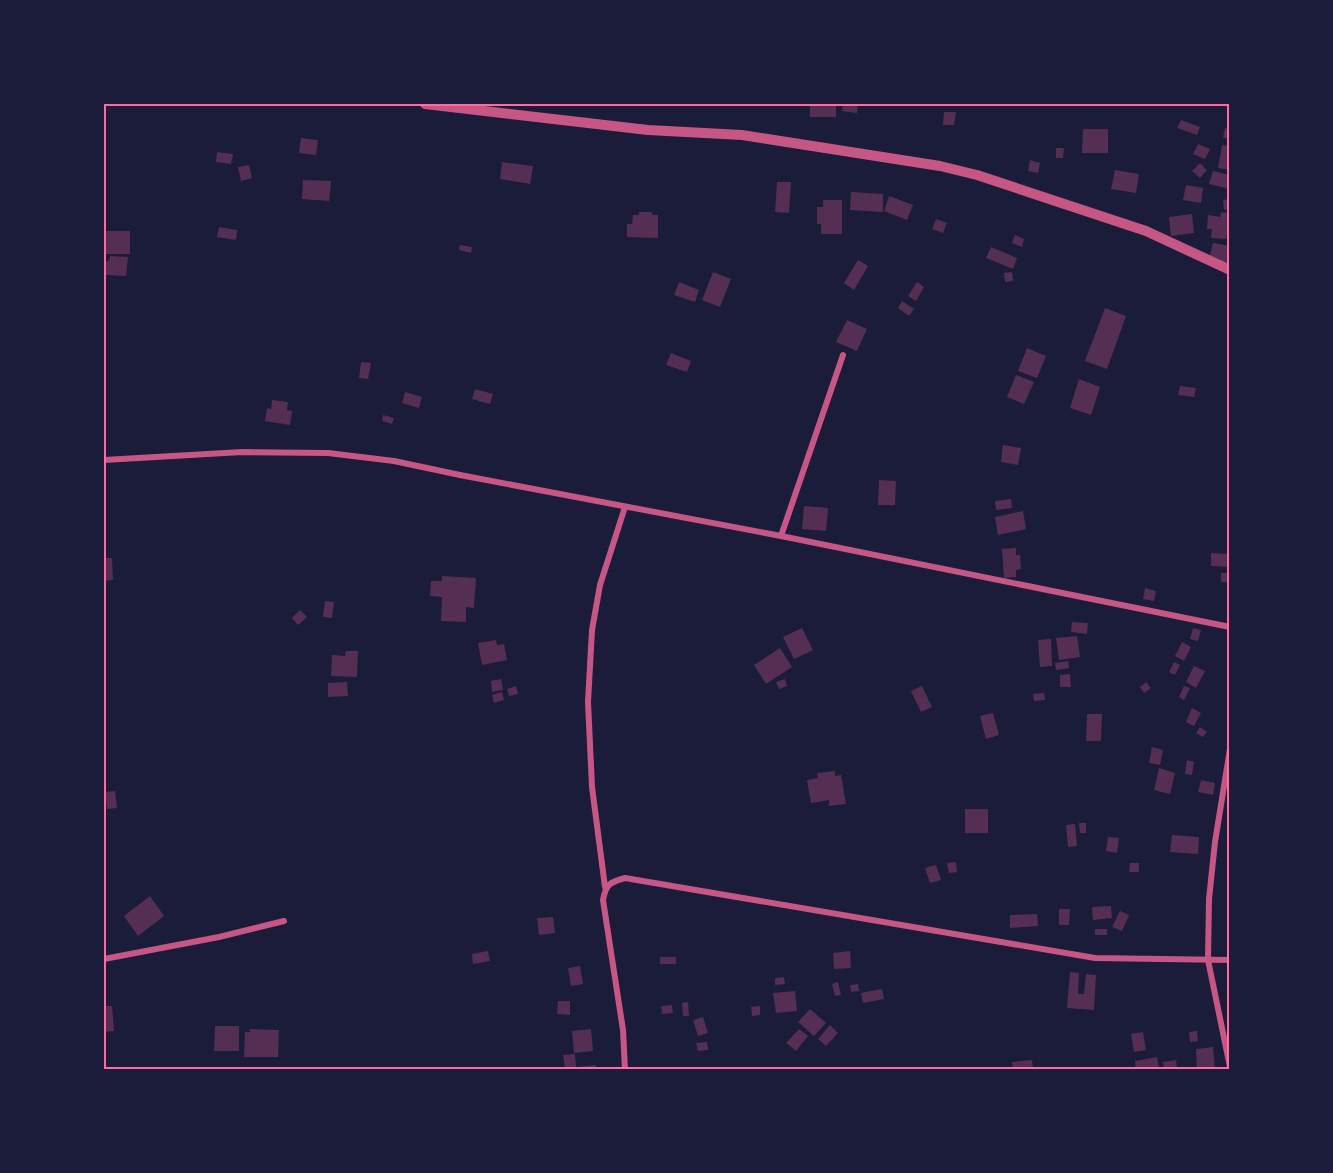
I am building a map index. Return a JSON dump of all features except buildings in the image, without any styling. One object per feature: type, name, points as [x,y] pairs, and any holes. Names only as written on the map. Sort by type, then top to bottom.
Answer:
[{"type":"street","points":[[425,104],[648,130],[742,135],[940,166],[977,175],[1146,231],[1230,270]]},
{"type":"street","points":[[781,536],[843,355]]},
{"type":"street","points":[[104,460],[242,452],[328,453],[394,461],[781,536],[1230,627]]},
{"type":"street","points":[[625,507],[600,585],[592,630],[588,702],[592,787],[605,887],[603,900],[623,1030],[625,1070]]},
{"type":"street","points":[[1230,749],[1215,842],[1209,899],[1208,960],[1230,1067]]},
{"type":"street","points":[[605,887],[613,881],[625,878],[1095,958],[1230,960]]},
{"type":"street","points":[[104,959],[219,937],[284,921]]}]
